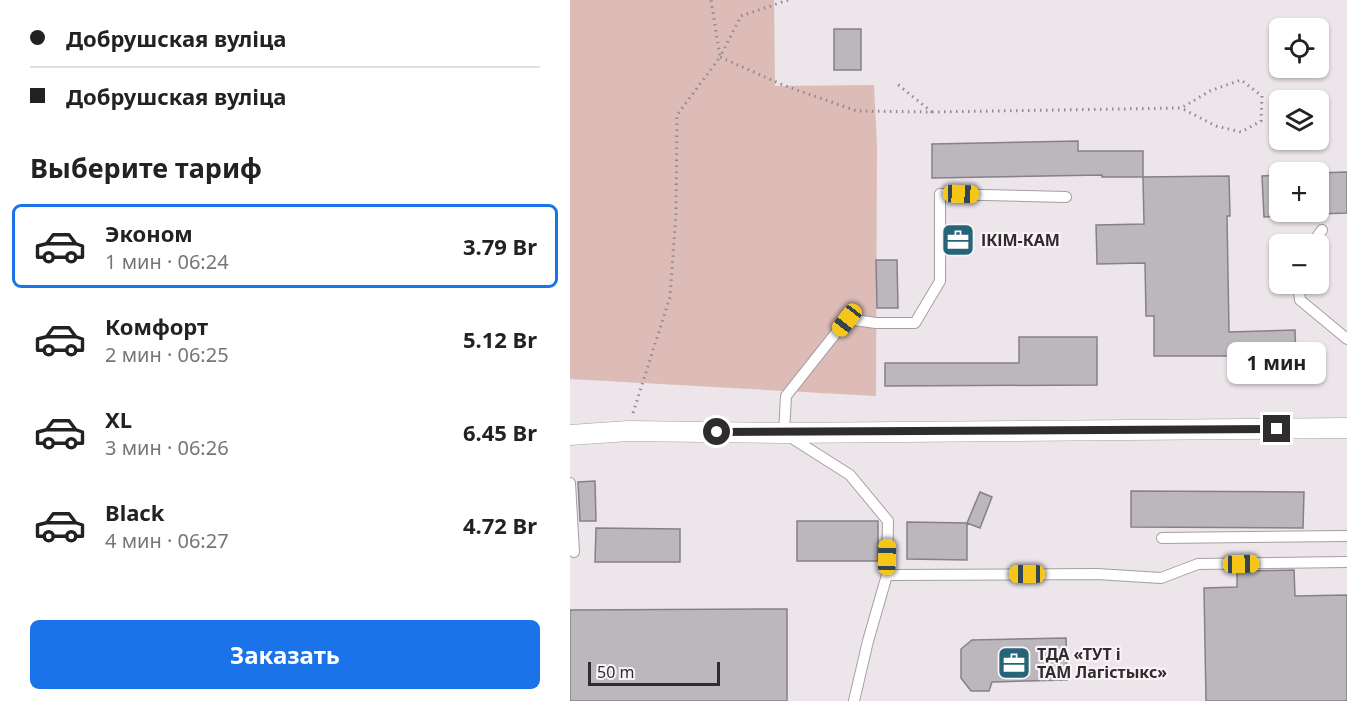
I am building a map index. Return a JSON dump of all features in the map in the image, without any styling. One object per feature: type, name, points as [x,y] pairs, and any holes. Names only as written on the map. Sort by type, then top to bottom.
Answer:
[{"type":"street","points":[[570,435],[628,431],[784,433],[1347,428]]},
{"type":"lane","points":[[854,701],[887,575],[888,521],[850,475],[784,433],[786,396],[847,320],[915,323],[940,281],[940,194],[1066,197]]},
{"type":"lane","points":[[1319,234],[1322,230]]},
{"type":"lane","points":[[1299,294],[1300,300],[1347,339]]},
{"type":"lane","points":[[570,483],[574,552]]},
{"type":"lane","points":[[1162,538],[1347,536]]},
{"type":"lane","points":[[887,575],[1097,574],[1161,579],[1198,564],[1347,562]]},
{"type":"path","points":[[711,0],[720,57]]},
{"type":"path","points":[[628,431],[669,297],[676,214],[677,115],[720,57],[741,16],[788,0]]},
{"type":"path","points":[[720,57],[783,85],[857,111],[1181,108],[1210,92],[1241,80],[1262,96],[1261,121],[1241,132],[1216,126],[1181,108]]},
{"type":"path","points":[[896,83],[932,112]]},
{"type":"shaded area","points":[[570,0],[774,0],[775,86],[874,85],[877,145],[876,396],[570,379]]},
{"type":"building","points":[[834,29],[861,29],[861,70],[834,70]]},
{"type":"building","points":[[1078,141],[1078,151],[1143,151],[1143,177],[1102,177],[1102,175],[932,178],[932,144]]},
{"type":"building","points":[[1347,172],[1347,213],[1329,214],[1329,173]]},
{"type":"building","points":[[1229,176],[1230,216],[1227,216],[1229,332],[1295,330],[1296,361],[1322,361],[1322,381],[1260,382],[1259,356],[1154,356],[1154,316],[1146,316],[1145,263],[1097,264],[1096,225],[1144,224],[1143,177]]},
{"type":"building","points":[[1262,176],[1269,176],[1269,217],[1264,217]]},
{"type":"building","points":[[876,260],[897,260],[898,308],[877,308]]},
{"type":"building","points":[[1019,337],[1097,337],[1097,385],[885,386],[885,363],[1019,363]]},
{"type":"building","points":[[595,481],[596,521],[580,521],[578,482]]},
{"type":"building","points":[[1131,491],[1304,492],[1303,528],[1131,527]]},
{"type":"building","points":[[980,492],[992,497],[980,528],[967,523]]},
{"type":"building","points":[[797,521],[878,521],[878,561],[797,561]]},
{"type":"building","points":[[907,522],[967,523],[967,560],[907,559]]},
{"type":"building","points":[[596,528],[680,529],[680,562],[595,562]]},
{"type":"building","points":[[1294,570],[1295,596],[1347,595],[1347,701],[1206,701],[1204,588],[1237,587],[1237,571]]},
{"type":"building","points":[[787,609],[787,701],[570,701],[570,610]]},
{"type":"building","name":"ТДА «ТУТ і ТАМ Лагістыкс»","points":[[1066,638],[1067,680],[992,682],[989,691],[971,691],[961,678],[961,649],[972,640]]},
{"type":"place","name":"ІКІМ-КАМ","points":[[958,240]]},
{"type":"place","name":"ТДА «ТУТ і ТАМ Лагістыкс»","points":[[1014,663]]},
{"type":"route","points":[[717,432],[1277,429]]}]
